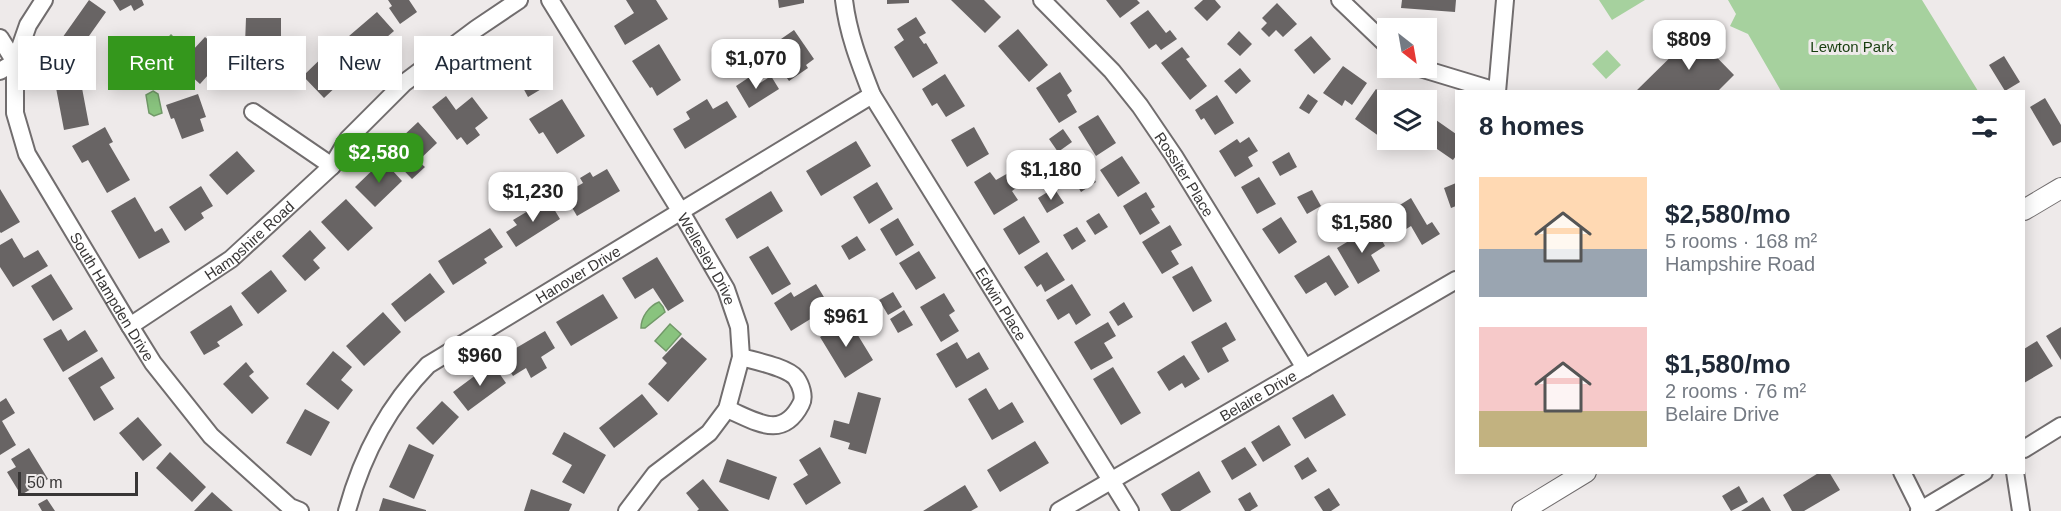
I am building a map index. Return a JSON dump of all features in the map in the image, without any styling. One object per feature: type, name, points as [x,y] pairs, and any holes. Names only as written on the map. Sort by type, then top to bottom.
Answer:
[{"type":"street","points":[[0,71],[15,62],[28,25],[44,0]]},
{"type":"street","name":"Hampshire Road","points":[[130,326],[231,259],[332,166],[348,139],[404,83],[467,35],[519,0]]},
{"type":"street","name":"Wellesley Drive","points":[[550,0],[726,289],[739,327],[741,357],[727,409],[709,433],[655,474],[627,511]]},
{"type":"street","name":"Edwin Place","points":[[844,0],[855,51],[872,95],[1130,511]]},
{"type":"street","name":"Rossiter Place","points":[[1042,0],[1112,71],[1146,114],[1305,368]]},
{"type":"street","points":[[1340,0],[1377,35]]},
{"type":"street","points":[[1497,90],[1505,0]]},
{"type":"street","points":[[0,38],[15,62]]},
{"type":"street","name":"South Hampden Drive","points":[[15,62],[15,113],[27,154],[153,363],[211,436],[290,507],[300,511]]},
{"type":"street","points":[[1437,73],[1494,90]]},
{"type":"street","name":"Hanover Drive","points":[[347,511],[370,444],[403,393],[428,365],[872,95]]},
{"type":"street","points":[[253,112],[332,166]]},
{"type":"street","points":[[2025,209],[2061,188]]},
{"type":"street","name":"Belaire Drive","points":[[1059,511],[1455,281]]},
{"type":"street","points":[[727,409],[776,427],[787,424],[796,414],[803,400],[796,378],[785,371],[741,357]]},
{"type":"street","points":[[2025,448],[2061,426]]},
{"type":"street","points":[[1522,511],[1583,474]]},
{"type":"street","points":[[1903,474],[1920,511],[1981,474]]},
{"type":"street","points":[[2015,474],[2021,511]]},
{"type":"green space","points":[[1599,0],[1645,0],[1612,20]]},
{"type":"green space","name":"Lewton Park","points":[[1728,0],[1922,0],[1977,90],[1780,90],[1748,34],[1730,26],[1736,14]]},
{"type":"green space","points":[[1607,50],[1621,65],[1606,79],[1592,64]]},
{"type":"shaded area","points":[[153,91],[158,94],[162,113],[154,116],[149,113],[146,95]]},
{"type":"shaded area","points":[[659,302],[665,312],[645,328],[641,328],[646,312]]},
{"type":"shaded area","points":[[670,324],[681,334],[666,351],[655,341]]},
{"type":"building","points":[[89,0],[106,12],[89,36],[64,36]]},
{"type":"building","points":[[113,0],[142,0],[144,5],[134,11],[131,5],[120,11]]},
{"type":"building","points":[[388,0],[409,0],[417,12],[400,24],[389,8],[392,6]]},
{"type":"building","points":[[626,0],[656,0],[668,19],[625,45],[614,26],[634,13]]},
{"type":"building","points":[[778,0],[804,0],[804,3],[779,8]]},
{"type":"building","points":[[887,0],[909,0],[909,3],[887,4]]},
{"type":"building","points":[[951,0],[984,0],[1001,17],[985,33]]},
{"type":"building","points":[[1106,0],[1137,0],[1140,3],[1120,18]]},
{"type":"building","points":[[1203,0],[1215,0],[1221,7],[1207,21],[1194,8]]},
{"type":"building","points":[[1402,0],[1456,0],[1455,12],[1401,8]]},
{"type":"building","points":[[1277,3],[1297,24],[1283,37],[1276,30],[1269,37],[1261,29],[1267,23],[1262,18]]},
{"type":"building","points":[[1148,10],[1166,33],[1170,30],[1177,39],[1161,50],[1156,44],[1149,49],[1130,23]]},
{"type":"building","points":[[377,12],[394,31],[388,36],[349,36]]},
{"type":"building","points":[[916,17],[926,33],[919,37],[924,44],[926,43],[938,63],[913,78],[894,47],[904,40],[897,29]]},
{"type":"building","points":[[246,18],[281,18],[281,36],[245,36]]},
{"type":"building","points":[[1018,29],[1048,65],[1029,82],[998,46]]},
{"type":"building","points":[[794,30],[814,59],[806,65],[808,68],[789,81],[776,62],[790,52],[781,39]]},
{"type":"building","points":[[1239,31],[1252,44],[1240,56],[1227,44]]},
{"type":"building","points":[[1694,34],[1734,75],[1719,90],[1637,90]]},
{"type":"building","points":[[1311,36],[1331,59],[1314,74],[1294,50]]},
{"type":"building","points":[[205,37],[207,39],[207,76],[200,84],[195,79],[195,48]]},
{"type":"building","points":[[659,44],[681,80],[657,96],[632,61]]},
{"type":"building","points":[[1182,47],[1190,57],[1186,59],[1207,86],[1190,100],[1161,63]]},
{"type":"building","points":[[2004,56],[2020,82],[2004,90],[1989,65]]},
{"type":"building","points":[[318,61],[318,90],[333,90],[324,98],[306,79],[306,73]]},
{"type":"building","points":[[1343,66],[1367,83],[1352,105],[1345,100],[1342,106],[1323,93]]},
{"type":"building","points":[[1240,68],[1251,81],[1236,94],[1224,81]]},
{"type":"building","points":[[1060,72],[1072,91],[1067,95],[1077,112],[1059,123],[1036,88]]},
{"type":"building","points":[[754,74],[760,83],[771,76],[779,89],[749,108],[736,86]]},
{"type":"building","points":[[945,74],[965,106],[946,117],[937,103],[932,106],[922,89]]},
{"type":"building","points":[[1376,89],[1377,90],[1377,135],[1355,119]]},
{"type":"building","points":[[56,90],[82,90],[89,125],[64,130]]},
{"type":"building","points":[[524,90],[540,90],[528,97]]},
{"type":"building","points":[[198,94],[206,117],[200,119],[204,131],[182,139],[166,105]]},
{"type":"building","points":[[1308,94],[1318,101],[1309,114],[1299,108]]},
{"type":"building","points":[[1217,95],[1234,123],[1215,135],[1204,118],[1201,120],[1195,110]]},
{"type":"building","points":[[446,96],[456,110],[472,97],[488,118],[475,128],[480,135],[467,145],[461,137],[457,140],[432,107]]},
{"type":"building","points":[[2045,98],[2061,125],[2061,142],[2053,146],[2030,107]]},
{"type":"building","points":[[562,99],[585,136],[557,154],[543,132],[539,134],[529,119]]},
{"type":"building","points":[[707,99],[713,109],[727,101],[737,117],[685,149],[673,129],[690,119],[686,112]]},
{"type":"building","points":[[1098,115],[1116,143],[1096,156],[1078,127]]},
{"type":"building","points":[[1437,121],[1455,133],[1453,160],[1437,149]]},
{"type":"building","points":[[418,122],[437,143],[418,161],[425,167],[412,179],[386,152]]},
{"type":"building","points":[[105,127],[113,142],[109,144],[130,180],[107,193],[88,160],[82,163],[72,146]]},
{"type":"building","points":[[974,127],[989,154],[967,167],[951,140]]},
{"type":"building","points":[[1063,129],[1072,142],[1058,152],[1049,139]]},
{"type":"building","points":[[1249,137],[1258,151],[1248,157],[1253,166],[1235,177],[1219,151],[1237,139],[1240,143]]},
{"type":"building","points":[[856,141],[871,166],[821,196],[806,171]]},
{"type":"building","points":[[237,151],[255,171],[227,195],[209,175]]},
{"type":"building","points":[[1289,152],[1297,167],[1280,176],[1272,162]]},
{"type":"building","points":[[1122,156],[1140,183],[1118,197],[1100,170]]},
{"type":"building","points":[[383,160],[402,181],[375,207],[355,187]]},
{"type":"building","points":[[607,169],[620,191],[577,216],[564,194],[583,183],[580,178],[590,172],[593,177]]},
{"type":"building","points":[[1087,169],[1096,182],[1081,192],[1073,178]]},
{"type":"building","points":[[990,172],[996,180],[1010,172],[1019,186],[1012,191],[1018,200],[994,215],[974,182]]},
{"type":"building","points":[[1259,177],[1276,204],[1257,214],[1241,187]]},
{"type":"building","points":[[877,182],[893,209],[869,224],[853,197]]},
{"type":"building","points":[[1455,183],[1455,206],[1451,208],[1444,188]]},
{"type":"building","points":[[201,186],[213,206],[201,213],[204,218],[185,231],[169,207]]},
{"type":"building","points":[[1054,188],[1064,203],[1047,213],[1038,198]]},
{"type":"building","points":[[0,189],[20,222],[1,233],[0,232]]},
{"type":"building","points":[[1312,190],[1321,206],[1307,214],[1297,197]]},
{"type":"building","points":[[771,191],[783,211],[737,239],[725,219]]},
{"type":"building","points":[[1146,192],[1155,207],[1151,209],[1160,223],[1140,235],[1123,206]]},
{"type":"building","points":[[135,197],[155,232],[162,228],[170,242],[139,259],[111,211]]},
{"type":"building","points":[[1411,198],[1427,225],[1432,222],[1440,234],[1422,245],[1411,226],[1392,238],[1379,218]]},
{"type":"building","points":[[346,199],[373,228],[348,251],[321,222]]},
{"type":"building","points":[[548,199],[560,219],[516,247],[506,232],[517,225],[513,220]]},
{"type":"building","points":[[1099,213],[1108,227],[1095,235],[1086,221]]},
{"type":"building","points":[[1024,216],[1040,242],[1019,255],[1003,229]]},
{"type":"building","points":[[1281,217],[1297,242],[1279,254],[1262,229]]},
{"type":"building","points":[[898,218],[914,245],[896,256],[880,229]]},
{"type":"building","points":[[1170,225],[1182,245],[1171,251],[1179,264],[1162,274],[1142,242]]},
{"type":"building","points":[[1374,226],[1385,246],[1371,255],[1380,271],[1358,284],[1337,248]]},
{"type":"building","points":[[1077,227],[1086,241],[1072,250],[1063,235]]},
{"type":"building","points":[[490,228],[503,247],[484,259],[487,263],[453,285],[438,261]]},
{"type":"building","points":[[310,230],[326,248],[313,260],[320,268],[305,281],[282,256]]},
{"type":"building","points":[[857,236],[866,250],[849,260],[841,246]]},
{"type":"building","points":[[12,238],[24,258],[38,250],[48,266],[13,287],[0,267],[0,245]]},
{"type":"building","points":[[768,246],[791,284],[772,295],[749,257]]},
{"type":"building","points":[[919,251],[936,278],[916,290],[899,263]]},
{"type":"building","points":[[1047,252],[1065,280],[1045,292],[1041,284],[1037,287],[1024,267]]},
{"type":"building","points":[[1329,255],[1349,287],[1335,296],[1326,282],[1306,294],[1294,276]]},
{"type":"building","points":[[657,257],[684,301],[668,311],[653,288],[635,299],[622,278]]},
{"type":"building","points":[[1192,266],[1212,301],[1193,312],[1172,277]]},
{"type":"building","points":[[271,270],[287,291],[258,314],[241,293]]},
{"type":"building","points":[[430,273],[445,292],[405,322],[391,304]]},
{"type":"building","points":[[51,274],[73,309],[53,321],[31,286]]},
{"type":"building","points":[[816,284],[830,307],[791,331],[774,303],[791,292],[794,297]]},
{"type":"building","points":[[1072,284],[1091,315],[1076,325],[1069,313],[1058,320],[1046,300]]},
{"type":"building","points":[[893,292],[902,307],[888,315],[879,300]]},
{"type":"building","points":[[944,293],[955,311],[949,315],[959,331],[941,342],[920,307]]},
{"type":"building","points":[[603,294],[618,318],[571,346],[556,322]]},
{"type":"building","points":[[1124,302],[1133,317],[1118,326],[1109,312]]},
{"type":"building","points":[[231,305],[243,325],[217,342],[220,346],[204,355],[190,332]]},
{"type":"building","points":[[904,310],[913,325],[898,333],[890,319]]},
{"type":"building","points":[[383,312],[401,332],[364,366],[346,346]]},
{"type":"building","points":[[848,319],[873,360],[845,378],[820,337]]},
{"type":"building","points":[[1108,322],[1116,336],[1104,343],[1113,358],[1091,370],[1074,342]]},
{"type":"building","points":[[1226,322],[1236,340],[1222,348],[1229,361],[1208,373],[1191,342]]},
{"type":"building","points":[[2061,327],[2061,360],[2046,336]]},
{"type":"building","points":[[61,329],[68,341],[85,330],[98,351],[63,372],[43,339]]},
{"type":"building","points":[[545,331],[555,348],[541,357],[547,368],[531,378],[526,368],[513,376],[501,357]]},
{"type":"building","points":[[682,337],[707,359],[668,402],[648,384],[667,363],[662,358]]},
{"type":"building","points":[[2037,341],[2053,366],[2025,382],[2025,348]]},
{"type":"building","points":[[957,342],[967,359],[979,352],[989,369],[956,388],[936,354]]},
{"type":"building","points":[[333,351],[352,367],[341,380],[353,390],[338,410],[306,384]]},
{"type":"building","points":[[1184,355],[1200,379],[1185,388],[1182,383],[1169,391],[1157,372]]},
{"type":"building","points":[[102,357],[115,378],[100,387],[114,409],[94,421],[68,378]]},
{"type":"building","points":[[246,362],[254,372],[249,376],[269,398],[252,414],[223,384]]},
{"type":"building","points":[[492,363],[506,383],[468,411],[453,392]]},
{"type":"building","points":[[1113,367],[1141,413],[1121,425],[1093,379]]},
{"type":"building","points":[[986,388],[999,410],[1012,402],[1024,422],[992,440],[968,399]]},
{"type":"building","points":[[858,392],[881,398],[866,454],[848,449],[850,443],[830,437],[834,420],[849,424]]},
{"type":"building","points":[[642,394],[658,414],[614,448],[599,428]]},
{"type":"building","points":[[1333,394],[1346,415],[1305,439],[1292,418]]},
{"type":"building","points":[[6,398],[15,413],[2,421],[16,445],[0,455],[0,402]]},
{"type":"building","points":[[442,401],[459,417],[433,445],[416,428]]},
{"type":"building","points":[[305,409],[330,422],[311,456],[286,443]]},
{"type":"building","points":[[138,417],[162,445],[143,461],[119,433]]},
{"type":"building","points":[[1279,425],[1291,445],[1263,462],[1251,442]]},
{"type":"building","points":[[564,432],[606,455],[584,494],[562,482],[572,465],[552,454]]},
{"type":"building","points":[[1035,441],[1049,463],[1000,492],[987,470]]},
{"type":"building","points":[[409,444],[434,455],[414,499],[389,487]]},
{"type":"building","points":[[820,447],[841,483],[806,505],[793,484],[808,475],[799,460]]},
{"type":"building","points":[[1245,447],[1257,465],[1232,480],[1221,461]]},
{"type":"building","points":[[29,448],[48,479],[21,495],[7,472],[16,467],[11,459]]},
{"type":"building","points":[[170,452],[206,487],[192,502],[156,468]]},
{"type":"building","points":[[1308,457],[1317,471],[1302,480],[1294,466]]},
{"type":"building","points":[[727,459],[777,477],[769,500],[719,482]]},
{"type":"building","points":[[1199,471],[1211,492],[1180,511],[1171,511],[1161,494]]},
{"type":"building","points":[[1817,474],[1830,474],[1840,490],[1804,511],[1792,511],[1783,495]]},
{"type":"building","points":[[703,479],[729,511],[697,511],[699,509],[686,493]]},
{"type":"building","points":[[965,485],[978,507],[971,511],[923,511]]},
{"type":"building","points":[[1739,486],[1748,502],[1731,511],[1722,496]]},
{"type":"building","points":[[1329,488],[1340,505],[1331,511],[1323,511],[1314,497]]},
{"type":"building","points":[[531,489],[572,504],[569,511],[524,511]]},
{"type":"building","points":[[212,492],[233,511],[194,511]]},
{"type":"building","points":[[1250,492],[1258,506],[1245,511],[1238,499]]},
{"type":"building","points":[[1763,497],[1771,511],[1741,511]]},
{"type":"building","points":[[383,498],[426,510],[426,511],[379,511]]},
{"type":"building","points":[[47,499],[55,511],[42,511],[38,504]]}]
